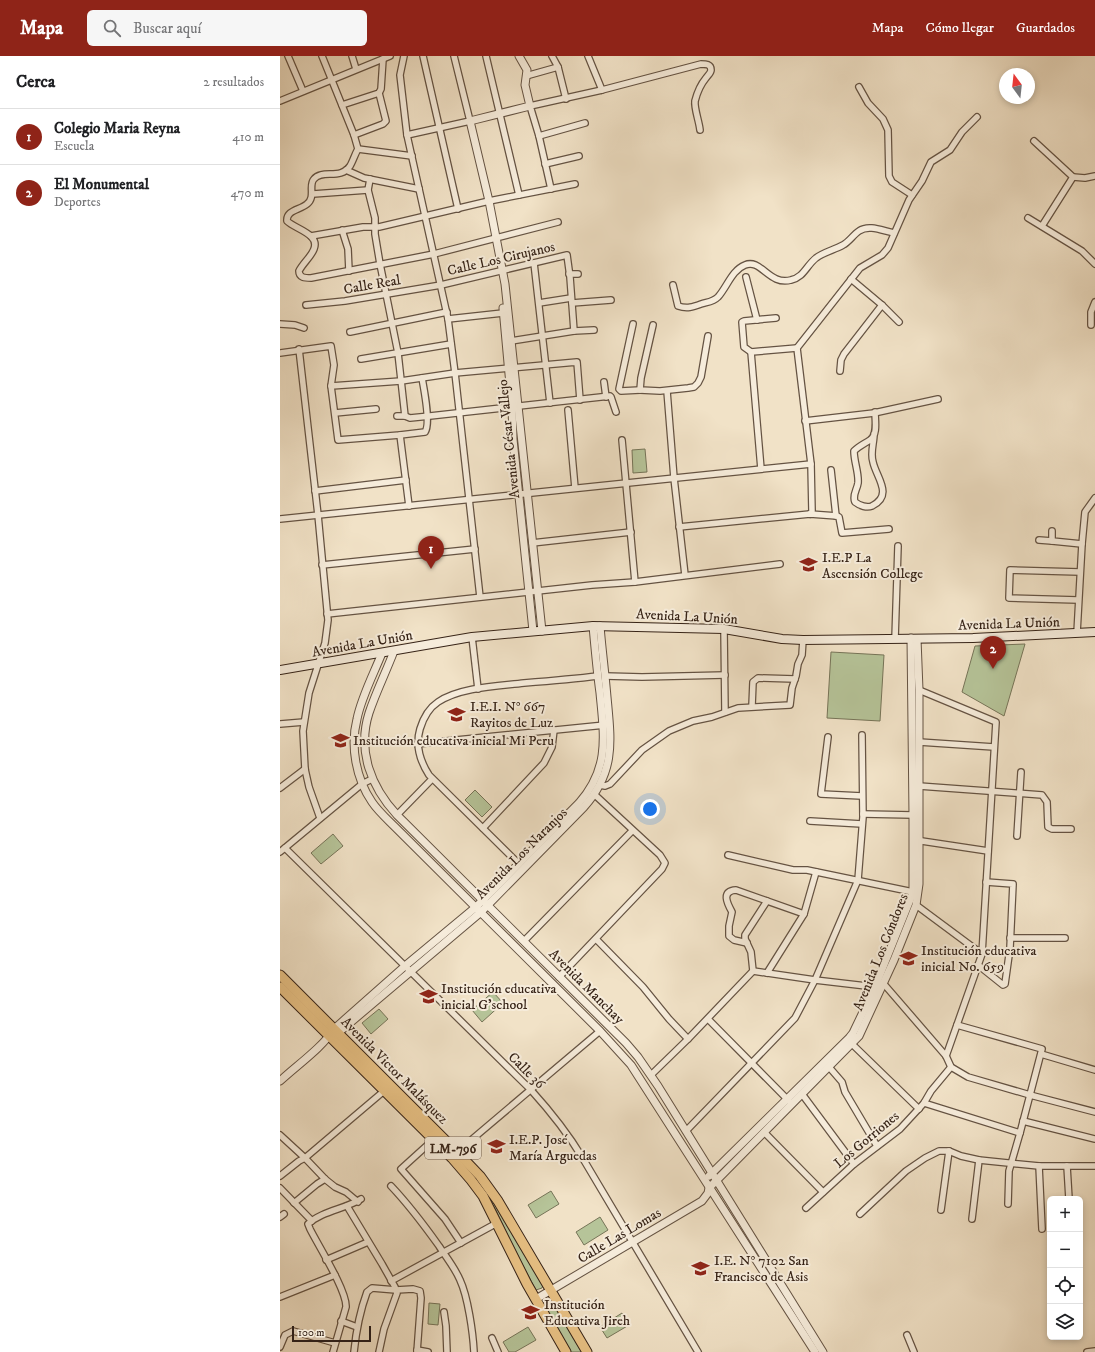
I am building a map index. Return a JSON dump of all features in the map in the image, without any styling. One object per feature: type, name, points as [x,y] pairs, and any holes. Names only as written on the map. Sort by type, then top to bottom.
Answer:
[{"type":"main road","name":"Avenida La Unión","points":[[280,670],[472,638],[596,626],[724,629],[782,639],[802,640],[980,638],[1095,632]]},
{"type":"main road","name":"Avenida Victor Malásquez","points":[[280,975],[334,1033],[384,1091],[471,1180],[482,1196],[527,1284],[566,1352]]},
{"type":"main road","name":"Avenida Victor Malásquez","points":[[280,986],[334,1033],[480,1176],[551,1290],[587,1352]]},
{"type":"street","points":[[288,56],[303,91]]},
{"type":"street","points":[[281,219],[307,204],[312,194],[312,182],[316,177],[325,174],[340,173],[346,170],[350,166],[358,149],[354,135],[322,56]]},
{"type":"street","points":[[352,56],[356,69]]},
{"type":"street","points":[[404,56],[400,74],[407,135],[448,319],[480,597]]},
{"type":"street","points":[[423,56],[458,209]]},
{"type":"street","name":"Avenida César Vallejo","points":[[454,56],[489,201],[498,246],[511,341],[510,367]]},
{"type":"street","points":[[486,56],[519,195]]},
{"type":"street","points":[[519,56],[526,68],[525,85],[539,136],[550,189]]},
{"type":"street","points":[[552,56],[558,67],[566,99]]},
{"type":"street","points":[[588,56],[602,90]]},
{"type":"street","points":[[280,101],[387,57]]},
{"type":"street","points":[[354,135],[386,121],[379,93],[387,57]]},
{"type":"street","points":[[407,135],[566,99],[706,64],[709,65],[711,72],[698,91],[694,105],[699,120],[700,130]]},
{"type":"street","points":[[526,76],[558,67]]},
{"type":"street","points":[[859,87],[868,102],[883,119],[888,130],[889,176],[892,182],[912,195]]},
{"type":"street","points":[[342,105],[379,93]]},
{"type":"street","points":[[810,514],[812,510],[811,464],[796,348],[860,268],[882,255],[888,248],[912,195],[922,181],[931,162],[950,150],[962,132],[977,117]]},
{"type":"street","points":[[539,136],[585,124]]},
{"type":"street","points":[[1034,141],[1073,177],[1085,178],[1095,176]]},
{"type":"street","points":[[358,149],[412,156]]},
{"type":"street","points":[[545,164],[579,156]]},
{"type":"street","points":[[346,170],[364,178],[419,189]]},
{"type":"street","points":[[1042,226],[1073,177]]},
{"type":"street","points":[[370,179],[368,190],[375,218],[375,234],[380,264],[398,353],[405,416]]},
{"type":"street","points":[[311,236],[363,227],[375,227],[425,217],[489,201],[575,184]]},
{"type":"street","points":[[312,194],[368,190]]},
{"type":"street","points":[[288,216],[287,221],[311,236],[315,245],[314,250],[299,270],[300,274],[304,278],[349,271],[434,254],[558,222]]},
{"type":"street","points":[[1028,218],[1082,251],[1095,264]]},
{"type":"street","points":[[673,285],[678,306],[690,308],[713,301],[718,297],[738,269],[748,263],[754,264],[777,280],[790,280],[800,276],[816,258],[832,249],[842,246],[859,231],[871,228],[894,233]]},
{"type":"street","points":[[342,230],[348,249],[349,271]]},
{"type":"street","name":"Calle Los Cirujanos","points":[[441,285],[567,255],[569,274]]},
{"type":"street","points":[[534,263],[550,403]]},
{"type":"street","name":"Avenida César Vallejo","points":[[501,271],[503,313],[514,406],[527,494],[537,591],[538,631]]},
{"type":"street","points":[[574,332],[569,274],[578,274]]},
{"type":"street","points":[[746,277],[757,320]]},
{"type":"street","points":[[851,279],[882,305],[899,322]]},
{"type":"street","name":"Calle Real","points":[[306,305],[345,302],[441,285]]},
{"type":"street","points":[[538,303],[611,300]]},
{"type":"street","points":[[1091,325],[1091,312],[1095,302]]},
{"type":"street","points":[[840,371],[841,360],[844,354],[882,305]]},
{"type":"street","points":[[350,332],[446,312]]},
{"type":"street","points":[[448,319],[503,313]]},
{"type":"street","points":[[776,318],[744,320],[742,322],[744,347],[751,352],[796,348]]},
{"type":"street","points":[[280,324],[295,325],[304,328]]},
{"type":"street","points":[[633,324],[619,389],[621,391],[667,391],[694,387],[701,377],[708,336]]},
{"type":"street","points":[[640,390],[641,378],[653,325]]},
{"type":"street","points":[[511,341],[594,330]]},
{"type":"street","points":[[361,359],[451,344]]},
{"type":"street","points":[[280,353],[331,346],[334,365],[331,386],[338,440],[425,432],[427,427],[427,416],[422,378]]},
{"type":"street","points":[[299,350],[318,515],[327,614],[326,638],[309,693],[304,722],[303,746],[305,769],[309,787],[320,818]]},
{"type":"street","points":[[751,352],[761,469]]},
{"type":"street","points":[[331,386],[401,381],[455,372],[576,362],[580,400]]},
{"type":"street","points":[[604,382],[606,396]]},
{"type":"street","points":[[667,391],[674,478],[685,575]]},
{"type":"street","points":[[397,416],[405,416],[410,418],[606,396],[612,397],[616,412]]},
{"type":"street","points":[[805,421],[875,412],[938,399]]},
{"type":"street","name":"Avenida César Vallejo","points":[[514,406],[513,439],[529,592],[538,631]]},
{"type":"street","points":[[335,413],[376,409]]},
{"type":"street","points":[[568,410],[575,488]]},
{"type":"street","points":[[874,434],[871,440],[858,446],[854,451],[854,463],[858,478],[854,498],[855,502],[870,507],[882,497],[883,491],[880,478],[873,463],[872,455],[874,434],[875,412]]},
{"type":"street","points":[[400,435],[409,506]]},
{"type":"street","points":[[622,440],[635,582]]},
{"type":"street","points":[[280,519],[811,464]]},
{"type":"street","points":[[831,470],[836,516],[839,518],[842,533],[889,528]]},
{"type":"street","points":[[315,491],[406,480]]},
{"type":"street","points":[[1077,633],[1085,512],[1095,498]]},
{"type":"street","points":[[679,527],[810,514],[836,516]]},
{"type":"street","points":[[1052,531],[1052,541]]},
{"type":"street","points":[[532,543],[630,532]]},
{"type":"street","points":[[1038,540],[1082,544]]},
{"type":"street","points":[[895,639],[898,546]]},
{"type":"street","points":[[322,565],[474,549]]},
{"type":"street","points":[[327,614],[592,585],[635,582],[780,564]]},
{"type":"street","points":[[1078,600],[1009,598],[1010,570],[1080,572]]},
{"type":"street","name":"Avenida Los Naranjos","points":[[280,1081],[407,969],[478,910],[584,807],[594,795],[606,773],[610,757],[611,742],[606,725],[596,626]]},
{"type":"street","points":[[724,629],[725,712]]},
{"type":"street","points":[[472,638],[478,689]]},
{"type":"street","name":"Avenida Los Cóndores","points":[[704,1181],[714,1177],[764,1132],[854,1033],[875,987],[910,900],[912,892],[919,786],[919,690],[914,639]]},
{"type":"street","name":"Avenida Los Cóndores","points":[[709,1188],[714,1177],[790,1102],[802,1094],[859,1036],[884,983],[916,905],[920,884],[914,815],[914,639]]},
{"type":"street","points":[[600,786],[610,784],[642,750],[669,731],[693,721],[738,708],[790,705],[792,688],[798,664],[802,655],[802,640]]},
{"type":"street","name":"Avenida Manchay","points":[[394,650],[370,709],[366,723],[366,755],[372,779],[380,794],[397,815],[629,1047],[651,1075],[819,1351]]},
{"type":"street","name":"Avenida Manchay","points":[[382,653],[361,704],[356,724],[354,744],[355,759],[362,784],[371,801],[380,812],[600,1031],[621,1054],[637,1074],[704,1181],[819,1351]]},
{"type":"street","points":[[519,864],[432,779],[423,765],[418,754],[417,744],[419,732],[423,720],[436,704],[448,697],[478,689],[601,676],[725,676]]},
{"type":"street","points":[[752,706],[753,682],[758,678],[795,679]]},
{"type":"street","points":[[919,690],[996,722],[982,954],[946,1056]]},
{"type":"street","points":[[280,724],[304,722]]},
{"type":"street","points":[[417,744],[606,725]]},
{"type":"street","name":"Avenida Los Naranjos","points":[[485,903],[519,864],[579,803],[593,784],[599,771],[603,756],[606,725]]},
{"type":"street","points":[[483,828],[544,763],[552,747],[554,730]]},
{"type":"street","points":[[686,1131],[795,1018],[815,980],[858,880],[863,814],[862,735]]},
{"type":"street","points":[[828,737],[821,794],[862,796]]},
{"type":"street","points":[[919,742],[994,747]]},
{"type":"street","points":[[280,788],[305,769]]},
{"type":"street","points":[[1017,836],[1021,772]]},
{"type":"street","points":[[282,850],[362,784],[372,779]]},
{"type":"street","points":[[397,815],[432,779]]},
{"type":"street","points":[[919,786],[1042,795],[1046,798],[1047,802],[1048,827],[1052,829],[1072,830]]},
{"type":"street","points":[[559,977],[664,867],[665,863],[660,855],[594,795]]},
{"type":"street","points":[[863,814],[914,815]]},
{"type":"street","points":[[810,821],[862,824]]},
{"type":"street","points":[[524,941],[632,831]]},
{"type":"street","points":[[916,840],[988,851]]},
{"type":"street","name":"Calle 36","points":[[282,850],[531,1090],[553,1115],[574,1143],[698,1352]]},
{"type":"street","points":[[728,855],[793,870],[807,870],[912,892]]},
{"type":"street","points":[[768,973],[804,914],[816,872]]},
{"type":"street","points":[[978,965],[1003,985],[1005,984],[1010,938],[1013,884],[986,882]]},
{"type":"street","points":[[747,943],[734,940],[729,936],[729,926],[732,912],[726,898],[727,893],[730,890],[736,890],[804,914]]},
{"type":"street","points":[[651,1075],[688,1039],[753,971],[751,952],[745,939],[767,901]]},
{"type":"street","points":[[916,905],[982,954]]},
{"type":"street","points":[[1010,938],[1065,938]]},
{"type":"street","points":[[596,939],[643,987],[669,1019],[688,1039]]},
{"type":"street","points":[[753,971],[875,987]]},
{"type":"street","points":[[884,983],[946,1056],[952,1067],[968,1077],[1095,1112]]},
{"type":"street","points":[[708,1018],[790,1102]]},
{"type":"street","points":[[957,1025],[1042,1048],[1009,1171],[1008,1204]]},
{"type":"street","points":[[457,1152],[600,1031]]},
{"type":"street","points":[[852,1044],[919,1109]]},
{"type":"street","points":[[1040,1054],[1095,1070]]},
{"type":"street","points":[[829,1067],[842,1082],[845,1092],[877,1146]]},
{"type":"street","name":"Los Gorriones","points":[[806,1208],[854,1164],[900,1129],[919,1109],[952,1067]]},
{"type":"street","points":[[280,1176],[305,1158],[384,1091]]},
{"type":"street","points":[[802,1094],[854,1164]]},
{"type":"street","points":[[924,1103],[1020,1133]]},
{"type":"street","points":[[1023,1121],[1095,1139]]},
{"type":"street","points":[[764,1132],[823,1192]]},
{"type":"street","points":[[280,1135],[325,1179],[335,1187],[360,1200],[312,1221],[308,1226],[335,1275],[346,1304],[333,1352]]},
{"type":"street","points":[[433,1140],[401,1169],[446,1219],[461,1243]]},
{"type":"street","points":[[860,1214],[906,1171],[925,1158],[939,1151],[949,1152],[979,1160],[1011,1164],[1038,1166],[1095,1166]]},
{"type":"street","points":[[941,1210],[949,1152]]},
{"type":"street","points":[[972,1219],[979,1160]]},
{"type":"street","points":[[1038,1166],[1042,1229]]},
{"type":"street","points":[[1067,1166],[1069,1196]]},
{"type":"street","points":[[294,1203],[325,1179]]},
{"type":"street","points":[[391,1186],[414,1213],[456,1271],[462,1285],[469,1316],[474,1352]]},
{"type":"street","points":[[280,1188],[312,1221]]},
{"type":"street","name":"Calle Las Lomas","points":[[536,1299],[702,1201],[708,1193],[709,1188]]},
{"type":"street","points":[[347,1206],[396,1290],[396,1297],[384,1329],[379,1352]]},
{"type":"street","points":[[391,1281],[497,1224]]},
{"type":"street","points":[[326,1260],[368,1242]]},
{"type":"street","points":[[280,1297],[335,1275]]},
{"type":"street","points":[[354,1352],[364,1300],[368,1290],[375,1288],[396,1290],[417,1289],[421,1292],[422,1298],[417,1351],[428,1352]]},
{"type":"street","points":[[444,1312],[447,1352]]},
{"type":"street","points":[[342,1321],[358,1327]]},
{"type":"street","points":[[280,1347],[285,1335],[293,1331],[335,1343]]},
{"type":"street","points":[[907,1335],[914,1352]]},
{"type":"street","points":[[492,1338],[498,1352]]},
{"type":"street","points":[[1087,1352],[1095,1351]]},
{"type":"green space","points":[[645,449],[647,472],[633,473],[632,450]]},
{"type":"green space","points":[[1025,644],[1004,716],[962,692],[975,646]]},
{"type":"green space","points":[[831,652],[884,655],[880,721],[827,718]]},
{"type":"green space","points":[[475,790],[492,807],[482,817],[465,800]]},
{"type":"green space","points":[[333,834],[343,846],[321,864],[311,853]]},
{"type":"green space","points":[[493,992],[503,1003],[482,1022],[472,1010]]},
{"type":"green space","points":[[379,1009],[388,1019],[371,1034],[362,1023]]},
{"type":"green space","points":[[474,1175],[491,1195],[543,1285],[542,1288],[536,1290],[513,1247],[496,1210]]},
{"type":"green space","points":[[551,1191],[559,1204],[536,1218],[528,1205]]},
{"type":"green space","points":[[600,1217],[608,1230],[584,1245],[576,1232]]},
{"type":"green space","points":[[553,1300],[583,1352],[570,1352],[544,1305]]},
{"type":"green space","points":[[429,1303],[440,1304],[438,1325],[428,1324]]},
{"type":"green space","points":[[622,1313],[629,1325],[607,1338],[600,1327]]},
{"type":"green space","points":[[528,1327],[536,1340],[515,1352],[509,1352],[503,1342]]},
{"type":"place","name":"I.E.P La Ascensión College","points":[[809,565]]},
{"type":"place","name":"Colegio Maria Reyna","points":[[431,569]]},
{"type":"place","name":"El Monumental","points":[[993,669]]},
{"type":"place","name":"I.E.I. N° 667 Rayitos de Luz","points":[[457,714]]},
{"type":"place","name":"Institución educativa inicial Mi Peru","points":[[340,740]]},
{"type":"place","name":"Institución educativa inicial No. 659","points":[[908,958]]},
{"type":"place","name":"Institución educativa inicial G'school","points":[[428,996]]},
{"type":"place","name":"I.E.P. José María Arguedas","points":[[496,1147]]},
{"type":"place","name":"I.E. N° 7102 San Francisco de Asis","points":[[701,1268]]},
{"type":"place","name":"Institución Educativa Jireh","points":[[531,1312]]}]
